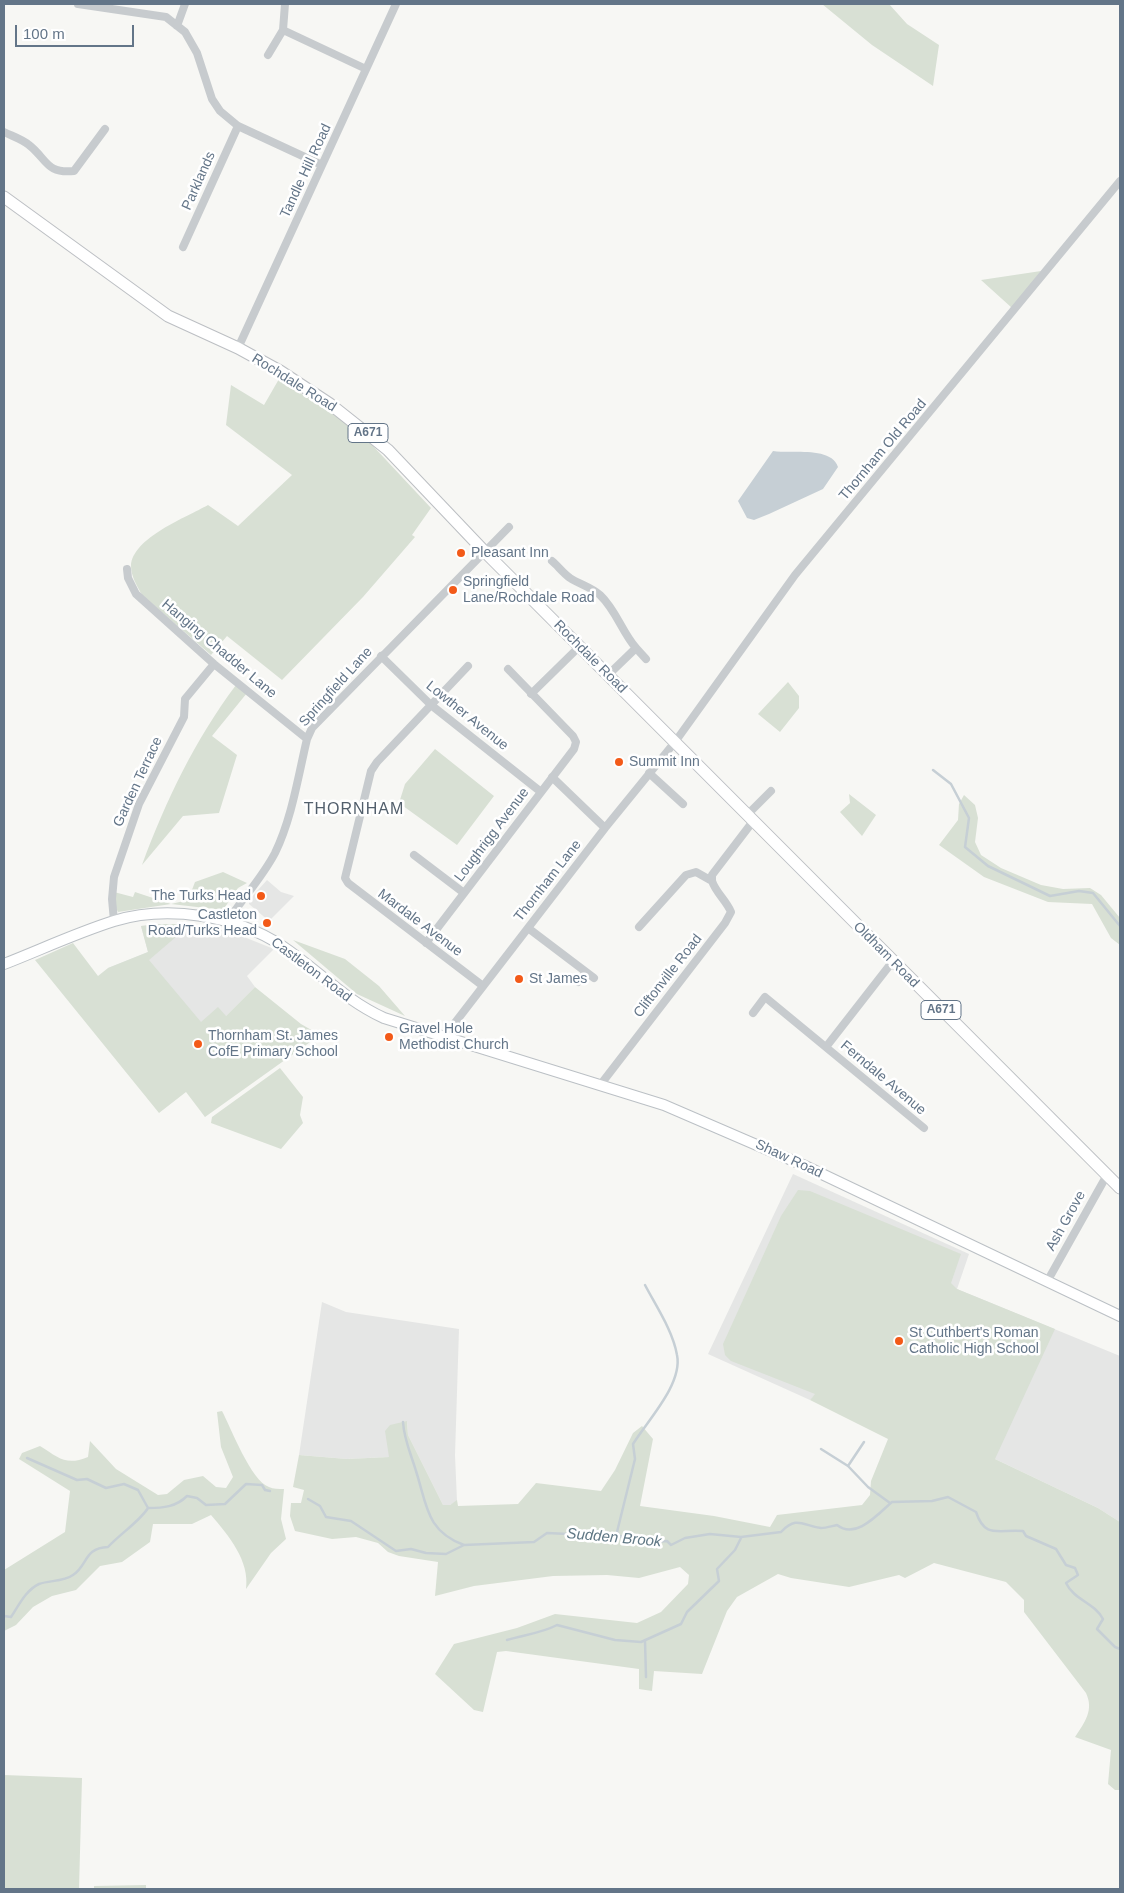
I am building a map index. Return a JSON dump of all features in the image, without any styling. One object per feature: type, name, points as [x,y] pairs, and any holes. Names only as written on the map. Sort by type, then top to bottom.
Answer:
[{"type":"main road","name":"Rochdale Road","points":[[4,197],[168,316],[238,348],[280,372],[362,428],[388,450],[484,551],[675,742]]},
{"type":"main road","name":"Oldham Road","points":[[675,742],[1120,1188]]},
{"type":"street","points":[[78,4],[166,17],[184,32],[197,54],[212,99],[220,111],[238,126],[322,165]]},
{"type":"street","points":[[176,26],[185,4]]},
{"type":"street","points":[[268,55],[283,30],[285,4]]},
{"type":"street","name":"Tandle Hill Road","points":[[238,348],[396,4]]},
{"type":"street","points":[[283,30],[366,69]]},
{"type":"street","name":"Parklands","points":[[184,247],[238,126]]},
{"type":"street","points":[[4,132],[28,144],[48,166],[60,173],[74,171],[105,129]]},
{"type":"street","name":"Thornham Old Road","points":[[675,742],[795,575],[1120,181]]},
{"type":"street","name":"Springfield Lane","points":[[227,922],[264,873],[275,852],[288,820],[307,739],[312,728],[509,527]]},
{"type":"street","points":[[552,561],[570,578],[586,585],[600,595],[610,607],[624,634],[646,659]]},
{"type":"street","name":"Hanging Chadder Lane","points":[[127,570],[128,578],[136,594],[214,664],[307,739]]},
{"type":"street","points":[[508,669],[531,694],[580,646]]},
{"type":"street","points":[[608,674],[636,648]]},
{"type":"street","name":"Lowther Avenue","points":[[381,656],[431,705],[541,792]]},
{"type":"street","name":"Garden Terrace","points":[[114,921],[112,899],[114,877],[139,804],[184,717],[185,700],[214,664]]},
{"type":"street","points":[[431,705],[468,666]]},
{"type":"street","name":"Loughrigg Avenue","points":[[426,943],[574,749],[576,742],[573,736],[531,694]]},
{"type":"street","name":"Mardale Avenue","points":[[431,705],[376,762],[371,772],[345,878],[348,883],[483,986]]},
{"type":"street","name":"Thornham Lane","points":[[444,1037],[605,828],[675,742]]},
{"type":"street","points":[[649,773],[683,804]]},
{"type":"street","points":[[552,777],[605,828]]},
{"type":"street","points":[[712,882],[712,875],[771,791]]},
{"type":"street","points":[[414,855],[464,893]]},
{"type":"street","points":[[639,927],[686,875],[696,872],[712,882]]},
{"type":"street","name":"Cliftonville Road","points":[[601,1084],[725,923],[731,912],[726,901],[712,882]]},
{"type":"street","name":"Castleton Road","points":[[4,964],[114,921],[156,915],[186,915],[227,922],[254,930],[284,946],[359,1006],[384,1018],[444,1037]]},
{"type":"street","points":[[528,928],[594,978]]},
{"type":"street","points":[[826,1047],[893,961]]},
{"type":"street","points":[[578,982],[586,972]]},
{"type":"street","name":"Ferndale Avenue","points":[[753,1013],[765,997],[924,1128]]},
{"type":"street","name":"Shaw Road","points":[[444,1037],[601,1084],[664,1105],[724,1129],[1048,1280],[1120,1316]]},
{"type":"street","name":"Ash Grove","points":[[1048,1280],[1107,1174]]},
{"type":"shaded area","points":[[822,4],[889,4],[907,24],[939,45],[933,86],[872,45]]},
{"type":"shaded area","points":[[1041,271],[1012,308],[981,280]]},
{"type":"shaded area","points":[[279,379],[343,421],[373,446],[431,508],[412,535],[415,537],[363,597],[282,680],[227,636],[211,655],[142,595],[131,570],[134,556],[140,546],[175,522],[208,505],[238,526],[292,475],[226,425],[231,385],[264,405]]},
{"type":"shaded area","points":[[773,451],[819,454],[834,460],[838,467],[823,489],[754,520],[747,518],[738,501]]},
{"type":"shaded area","points":[[788,682],[799,696],[799,708],[780,732],[758,714]]},
{"type":"shaded area","points":[[236,685],[247,693],[212,736],[237,755],[219,813],[183,816],[142,865],[171,794],[183,771],[207,727]]},
{"type":"shaded area","points":[[435,749],[494,796],[457,845],[399,803],[405,784]]},
{"type":"shaded area","points":[[849,794],[876,815],[862,836],[840,812],[850,803]]},
{"type":"shaded area","points":[[964,795],[975,805],[978,818],[975,842],[981,855],[1001,868],[1041,885],[1063,889],[1090,888],[1101,895],[1120,918],[1120,945],[1111,938],[1092,904],[1048,902],[984,877],[939,845],[958,820],[959,804]]},
{"type":"shaded area","points":[[223,872],[247,883],[238,888],[223,910],[171,904],[188,900],[195,882]]},
{"type":"shaded area","points":[[267,880],[281,892],[294,896],[269,921],[249,904],[249,900]]},
{"type":"shaded area","points":[[114,892],[133,897],[135,892],[171,904],[118,912],[115,906]]},
{"type":"shaded area","name":"Thornham St. James CofE Primary School","points":[[191,924],[229,931],[274,949],[247,976],[255,987],[226,1016],[205,1117],[108,968],[148,952],[141,926]]},
{"type":"shaded area","points":[[191,924],[149,960],[201,1022],[218,1007],[226,1016],[255,987],[301,1024],[320,1035],[205,1117],[186,1092],[159,1113],[35,960],[73,943],[98,976],[108,968],[148,952],[141,926]]},
{"type":"shaded area","points":[[293,940],[345,959],[379,986],[405,1016],[357,994]]},
{"type":"shaded area","points":[[280,1068],[303,1097],[300,1115],[303,1123],[281,1149],[211,1123],[212,1117]]},
{"type":"shaded area","name":"St Cuthbert's Roman Catholic High School","points":[[793,1174],[969,1254],[957,1289],[1120,1356],[1120,1522],[1098,1508],[995,1459],[816,1394],[810,1400],[708,1354]]},
{"type":"shaded area","points":[[798,1190],[810,1191],[961,1254],[951,1283],[957,1289],[1055,1329],[995,1459],[1098,1508],[1120,1522],[1120,1790],[1115,1790],[1108,1784],[1111,1750],[1075,1737],[1085,1721],[1089,1710],[1086,1693],[1024,1612],[1024,1600],[1006,1582],[934,1563],[905,1578],[899,1575],[849,1587],[791,1578],[778,1574],[737,1597],[727,1611],[702,1674],[654,1671],[652,1691],[639,1689],[639,1669],[506,1651],[497,1652],[483,1712],[474,1710],[435,1674],[454,1644],[517,1628],[555,1614],[637,1623],[661,1612],[688,1584],[689,1575],[680,1567],[639,1578],[607,1575],[553,1576],[474,1586],[435,1596],[438,1562],[399,1556],[388,1552],[378,1543],[356,1537],[332,1539],[295,1531],[290,1516],[291,1503],[301,1503],[304,1490],[293,1487],[299,1455],[347,1459],[389,1457],[385,1431],[390,1425],[407,1421],[408,1435],[443,1505],[450,1505],[457,1500],[458,1506],[518,1504],[536,1483],[601,1491],[615,1470],[633,1433],[642,1426],[653,1439],[640,1506],[714,1516],[770,1527],[777,1515],[862,1505],[870,1495],[871,1481],[888,1439],[810,1400],[815,1394],[731,1361],[725,1355],[723,1344],[781,1216]]},
{"type":"shaded area","points":[[322,1302],[346,1312],[459,1329],[455,1455],[457,1501],[450,1505],[443,1505],[408,1435],[407,1421],[389,1457],[347,1459],[299,1455]]},
{"type":"shaded area","points":[[222,1411],[255,1475],[262,1483],[269,1487],[284,1489],[281,1519],[286,1539],[271,1553],[246,1589],[245,1569],[237,1549],[211,1515],[192,1524],[153,1524],[150,1542],[122,1562],[100,1566],[76,1590],[52,1596],[33,1607],[16,1625],[4,1631],[4,1570],[65,1532],[70,1491],[19,1459],[22,1453],[40,1446],[68,1461],[80,1460],[88,1457],[90,1441],[116,1469],[158,1495],[167,1494],[184,1480],[203,1476],[216,1487],[226,1488],[233,1477],[221,1447],[217,1412]]},
{"type":"shaded area","points":[[4,1775],[82,1778],[79,1889],[4,1889]]},
{"type":"shaded area","points":[[146,1885],[146,1889],[94,1889],[94,1886]]},
{"type":"waterway","points":[[933,770],[951,784],[969,818],[965,847],[988,866],[1050,896],[1079,891],[1093,893],[1120,926]]},
{"type":"waterway","points":[[620,1537],[617,1532],[635,1459],[633,1444],[669,1390],[675,1378],[677,1366],[677,1355],[672,1337],[645,1285]]},
{"type":"waterway","points":[[403,1422],[406,1441],[430,1516],[442,1532],[464,1545]]},
{"type":"waterway","points":[[848,1466],[864,1442]]},
{"type":"waterway","points":[[821,1449],[848,1466],[868,1487],[890,1503]]},
{"type":"waterway","points":[[27,1458],[77,1480],[87,1479],[106,1488],[124,1484],[138,1490],[148,1508],[169,1506],[178,1503],[187,1496],[197,1498],[206,1505],[225,1504],[246,1484],[262,1485],[265,1490],[270,1491]]},
{"type":"waterway","name":"Sudden Brook","points":[[308,1499],[320,1506],[326,1517],[351,1521],[396,1551],[411,1549],[426,1553],[446,1554],[464,1545],[534,1542],[547,1533],[633,1537],[645,1543],[667,1541],[671,1545],[685,1538],[710,1534],[741,1537],[781,1532],[791,1524],[796,1523],[821,1528],[837,1525],[844,1529],[852,1529],[866,1524],[892,1502],[932,1501],[948,1497],[976,1512],[984,1526],[988,1529],[994,1531],[1023,1531],[1026,1536],[1056,1549],[1066,1565],[1075,1568],[1078,1575],[1066,1583],[1074,1594],[1095,1609],[1103,1619],[1097,1629],[1115,1647],[1120,1649]]},
{"type":"waterway","points":[[4,1616],[11,1617],[23,1598],[39,1584],[65,1579],[73,1575],[90,1554],[100,1548],[108,1547],[140,1518],[148,1508]]},
{"type":"waterway","points":[[507,1640],[539,1632],[557,1625],[615,1640],[641,1642],[681,1624],[687,1612],[719,1581],[717,1569],[735,1550],[741,1538]]},
{"type":"waterway","points":[[645,1641],[646,1677]]},
{"type":"place","name":"Pleasant Inn","points":[[461,553]]},
{"type":"place","name":"Springfield Lane/Rochdale Road","points":[[453,590]]},
{"type":"place","name":"Summit Inn","points":[[619,762]]},
{"type":"place","name":"The Turks Head","points":[[261,896]]},
{"type":"place","name":"Castleton Road/Turks Head","points":[[267,923]]},
{"type":"place","name":"St James","points":[[519,979]]},
{"type":"place","name":"Gravel Hole Methodist Church","points":[[389,1037]]},
{"type":"place","name":"Thornham St. James CofE Primary School","points":[[198,1044]]},
{"type":"place","name":"St Cuthbert's Roman Catholic High School","points":[[899,1341]]},
{"type":"district","name":"THORNHAM","points":[[354,810]]}]
